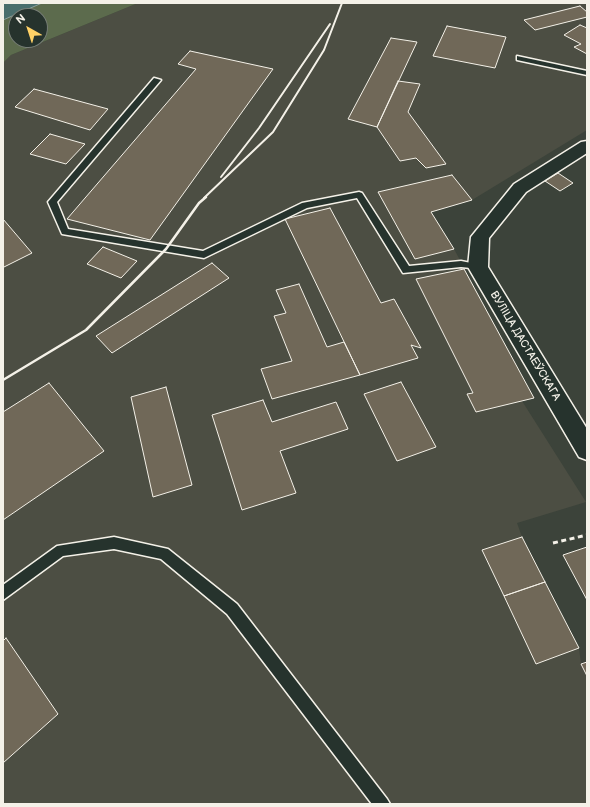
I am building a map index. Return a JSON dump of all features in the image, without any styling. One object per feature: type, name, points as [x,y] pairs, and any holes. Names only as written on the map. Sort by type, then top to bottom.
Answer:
[{"type":"street","points":[[478,267],[480,237],[520,188],[587,146]]},
{"type":"street","name":"ВУЛІЦА ДАСТАЕЎСКАГА","points":[[478,267],[587,450]]},
{"type":"lane","points":[[520,58],[587,73]]},
{"type":"lane","points":[[157,80],[52,202],[65,232],[204,255],[305,205],[359,195],[406,270],[461,264],[478,267]]},
{"type":"lane","points":[[3,593],[61,550],[114,543],[164,553],[232,608],[382,804]]},
{"type":"path","points":[[553,543],[587,535]]},
{"type":"shaded area","points":[[138,3],[587,3],[587,130],[472,200],[431,212],[454,249],[534,398],[522,401],[586,502],[517,523],[522,537],[579,648],[581,664],[587,662],[587,804],[3,804],[3,63],[11,55],[28,48],[48,48],[48,40]]},
{"type":"green space","points":[[42,3],[138,3],[48,40],[48,8],[31,8]]},
{"type":"green space","points":[[8,18],[8,48],[28,48],[11,55],[3,63],[3,20]]},
{"type":"water","points":[[3,3],[42,3],[31,8],[8,8],[8,18],[3,20]]},
{"type":"building","points":[[580,6],[587,12],[587,17],[535,30],[524,20]]},
{"type":"building","points":[[580,25],[587,28],[587,54],[574,47],[581,44],[564,35]]},
{"type":"building","points":[[447,26],[506,37],[495,68],[433,56]]},
{"type":"building","points":[[391,38],[417,42],[377,127],[348,119]]},
{"type":"building","points":[[190,51],[273,69],[150,240],[67,219],[196,69],[178,64]]},
{"type":"building","points":[[398,81],[420,84],[408,112],[446,164],[426,168],[416,158],[400,161],[377,127]]},
{"type":"building","points":[[34,89],[108,109],[90,130],[15,107]]},
{"type":"building","points":[[50,134],[85,144],[66,164],[30,154]]},
{"type":"building","points":[[558,173],[573,183],[560,191],[545,181]]},
{"type":"building","points":[[452,175],[472,200],[431,212],[454,249],[415,259],[378,192]]},
{"type":"building","points":[[330,208],[381,303],[394,299],[421,348],[411,345],[418,358],[360,375],[285,219]]},
{"type":"building","points":[[3,219],[32,253],[4,267],[3,266]]},
{"type":"building","points":[[103,247],[137,261],[121,278],[87,264]]},
{"type":"building","points":[[212,263],[229,278],[112,353],[96,336]]},
{"type":"building","points":[[464,269],[534,398],[476,412],[467,394],[473,393],[416,279]]},
{"type":"building","points":[[299,284],[327,347],[344,342],[360,375],[272,399],[261,369],[292,361],[274,316],[286,313],[276,290]]},
{"type":"building","points":[[401,382],[436,447],[397,461],[364,394]]},
{"type":"building","points":[[49,383],[104,451],[3,520],[3,412]]},
{"type":"building","points":[[166,387],[192,485],[153,497],[131,397]]},
{"type":"building","points":[[263,400],[272,422],[336,402],[348,429],[280,451],[296,493],[242,510],[212,415]]},
{"type":"building","points":[[522,537],[545,582],[504,596],[482,550]]},
{"type":"building","points":[[587,547],[587,600],[563,555]]},
{"type":"building","points":[[545,582],[579,648],[536,664],[504,596]]},
{"type":"building","points":[[6,638],[58,714],[3,763],[3,641]]},
{"type":"building","points":[[587,662],[587,676],[581,664]]},
{"type":"railway","points":[[204,198],[273,132],[324,50],[342,3]]},
{"type":"railway","points":[[221,177],[259,128],[330,24]]},
{"type":"railway","points":[[3,380],[86,330],[166,249],[199,203],[206,197]]}]
